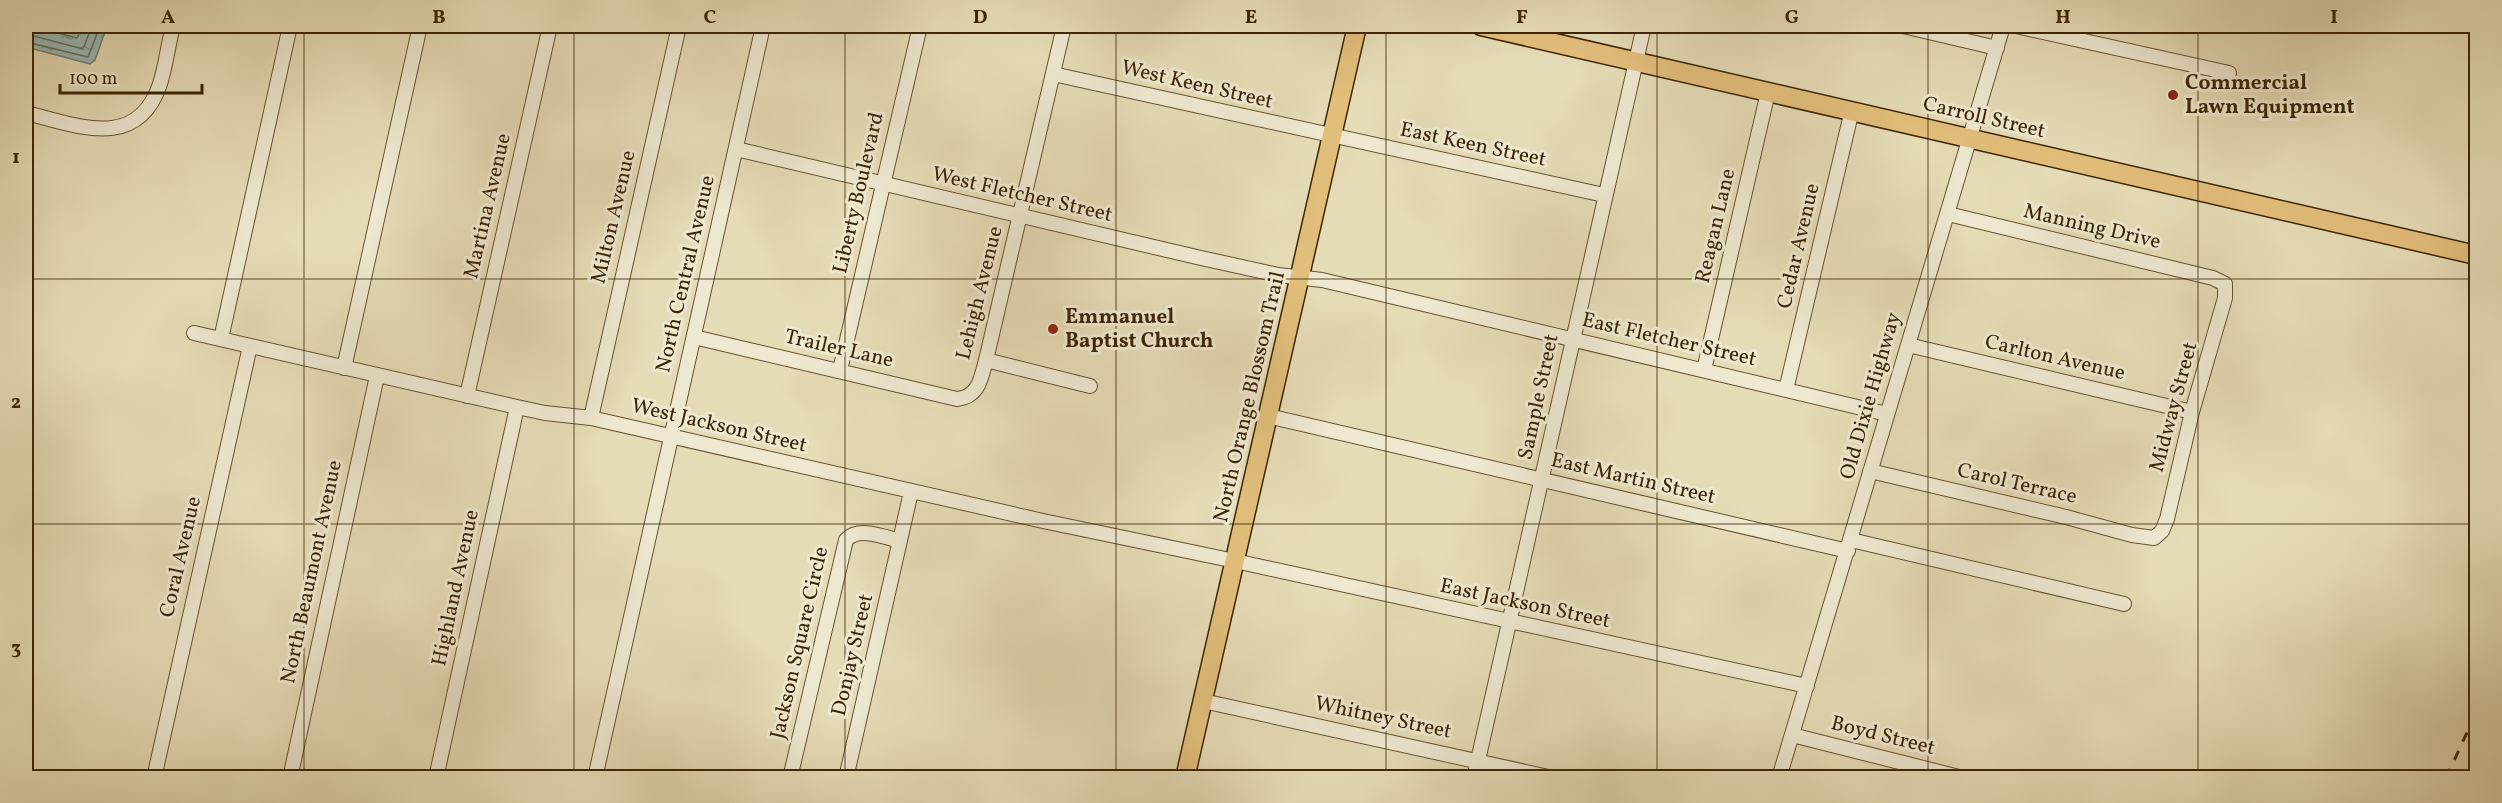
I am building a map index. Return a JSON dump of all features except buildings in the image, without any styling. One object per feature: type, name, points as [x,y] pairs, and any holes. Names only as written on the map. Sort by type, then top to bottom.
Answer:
[{"type":"main road","name":"North Orange Blossom Trail","points":[[1185,777],[1357,26]]},
{"type":"main road","name":"Carroll Street","points":[[1481,26],[1501,28],[2476,255]]},
{"type":"street","points":[[26,113],[92,128],[107,129],[134,122],[146,110],[160,84],[173,26]]},
{"type":"street","points":[[221,339],[290,26]]},
{"type":"street","points":[[344,368],[420,26]]},
{"type":"street","name":"Martina Avenue","points":[[467,396],[550,26]]},
{"type":"street","name":"Milton Avenue","points":[[591,418],[679,26]]},
{"type":"street","name":"North Central Avenue","points":[[595,777],[763,26]]},
{"type":"street","name":"Liberty Boulevard","points":[[840,370],[920,26]]},
{"type":"street","name":"Lehigh Avenue","points":[[973,393],[979,386],[986,360],[1064,26]]},
{"type":"street","name":"Sample Street","points":[[1474,777],[1644,26]]},
{"type":"street","points":[[1903,26],[1997,48]]},
{"type":"street","name":"Old Dixie Highway","points":[[1779,777],[2003,26]]},
{"type":"street","points":[[2016,26],[2229,74]]},
{"type":"street","name":"West Keen Street","points":[[1053,74],[1332,136]]},
{"type":"street","name":"Reagan Lane","points":[[1704,370],[1768,92]]},
{"type":"street","name":"Cedar Avenue","points":[[1786,390],[1852,110]]},
{"type":"street","name":"East Keen Street","points":[[1332,136],[1604,195]]},
{"type":"street","name":"West Fletcher Street","points":[[736,149],[883,185],[1300,278]]},
{"type":"street","name":"Manning Drive","points":[[1948,214],[2213,278],[2225,284]]},
{"type":"street","name":"East Fletcher Street","points":[[1300,278],[1322,280],[1887,414]]},
{"type":"street","name":"Midway Street","points":[[2154,538],[2162,531],[2167,519],[2192,412],[2225,298],[2225,284]]},
{"type":"street","name":"West Jackson Street","points":[[194,333],[517,408],[591,418],[911,492],[1235,561]]},
{"type":"street","name":"Trailer Lane","points":[[694,337],[957,399],[965,398],[973,393]]},
{"type":"street","name":"Carlton Avenue","points":[[1908,345],[2192,412]]},
{"type":"street","name":"Coral Avenue","points":[[153,777],[250,346]]},
{"type":"street","points":[[986,360],[1090,386]]},
{"type":"street","name":"North Beaumont Avenue","points":[[290,777],[377,375]]},
{"type":"street","name":"Highland Avenue","points":[[436,777],[517,408]]},
{"type":"street","name":"East Martin Street","points":[[1268,416],[1542,480],[2124,604]]},
{"type":"street","name":"Carol Terrace","points":[[1870,471],[2067,517],[2132,535],[2154,538]]},
{"type":"street","name":"Donjay Street","points":[[846,777],[911,492]]},
{"type":"street","name":"Jackson Square Circle","points":[[790,777],[846,540],[850,535],[860,533],[900,541]]},
{"type":"street","name":"East Jackson Street","points":[[1235,561],[1807,686]]},
{"type":"street","name":"Whitney Street","points":[[1203,701],[1553,777]]},
{"type":"street","name":"Boyd Street","points":[[1792,735],[1963,777]]},
{"type":"water","points":[[26,26],[107,26],[95,60],[90,64],[26,47]]},
{"type":"railway","points":[[2446,778],[2476,713]]},
{"type":"place","name":"Commercial Lawn Equipment","points":[[2173,95]]},
{"type":"place","name":"Emmanuel Baptist Church","points":[[1053,329]]}]
